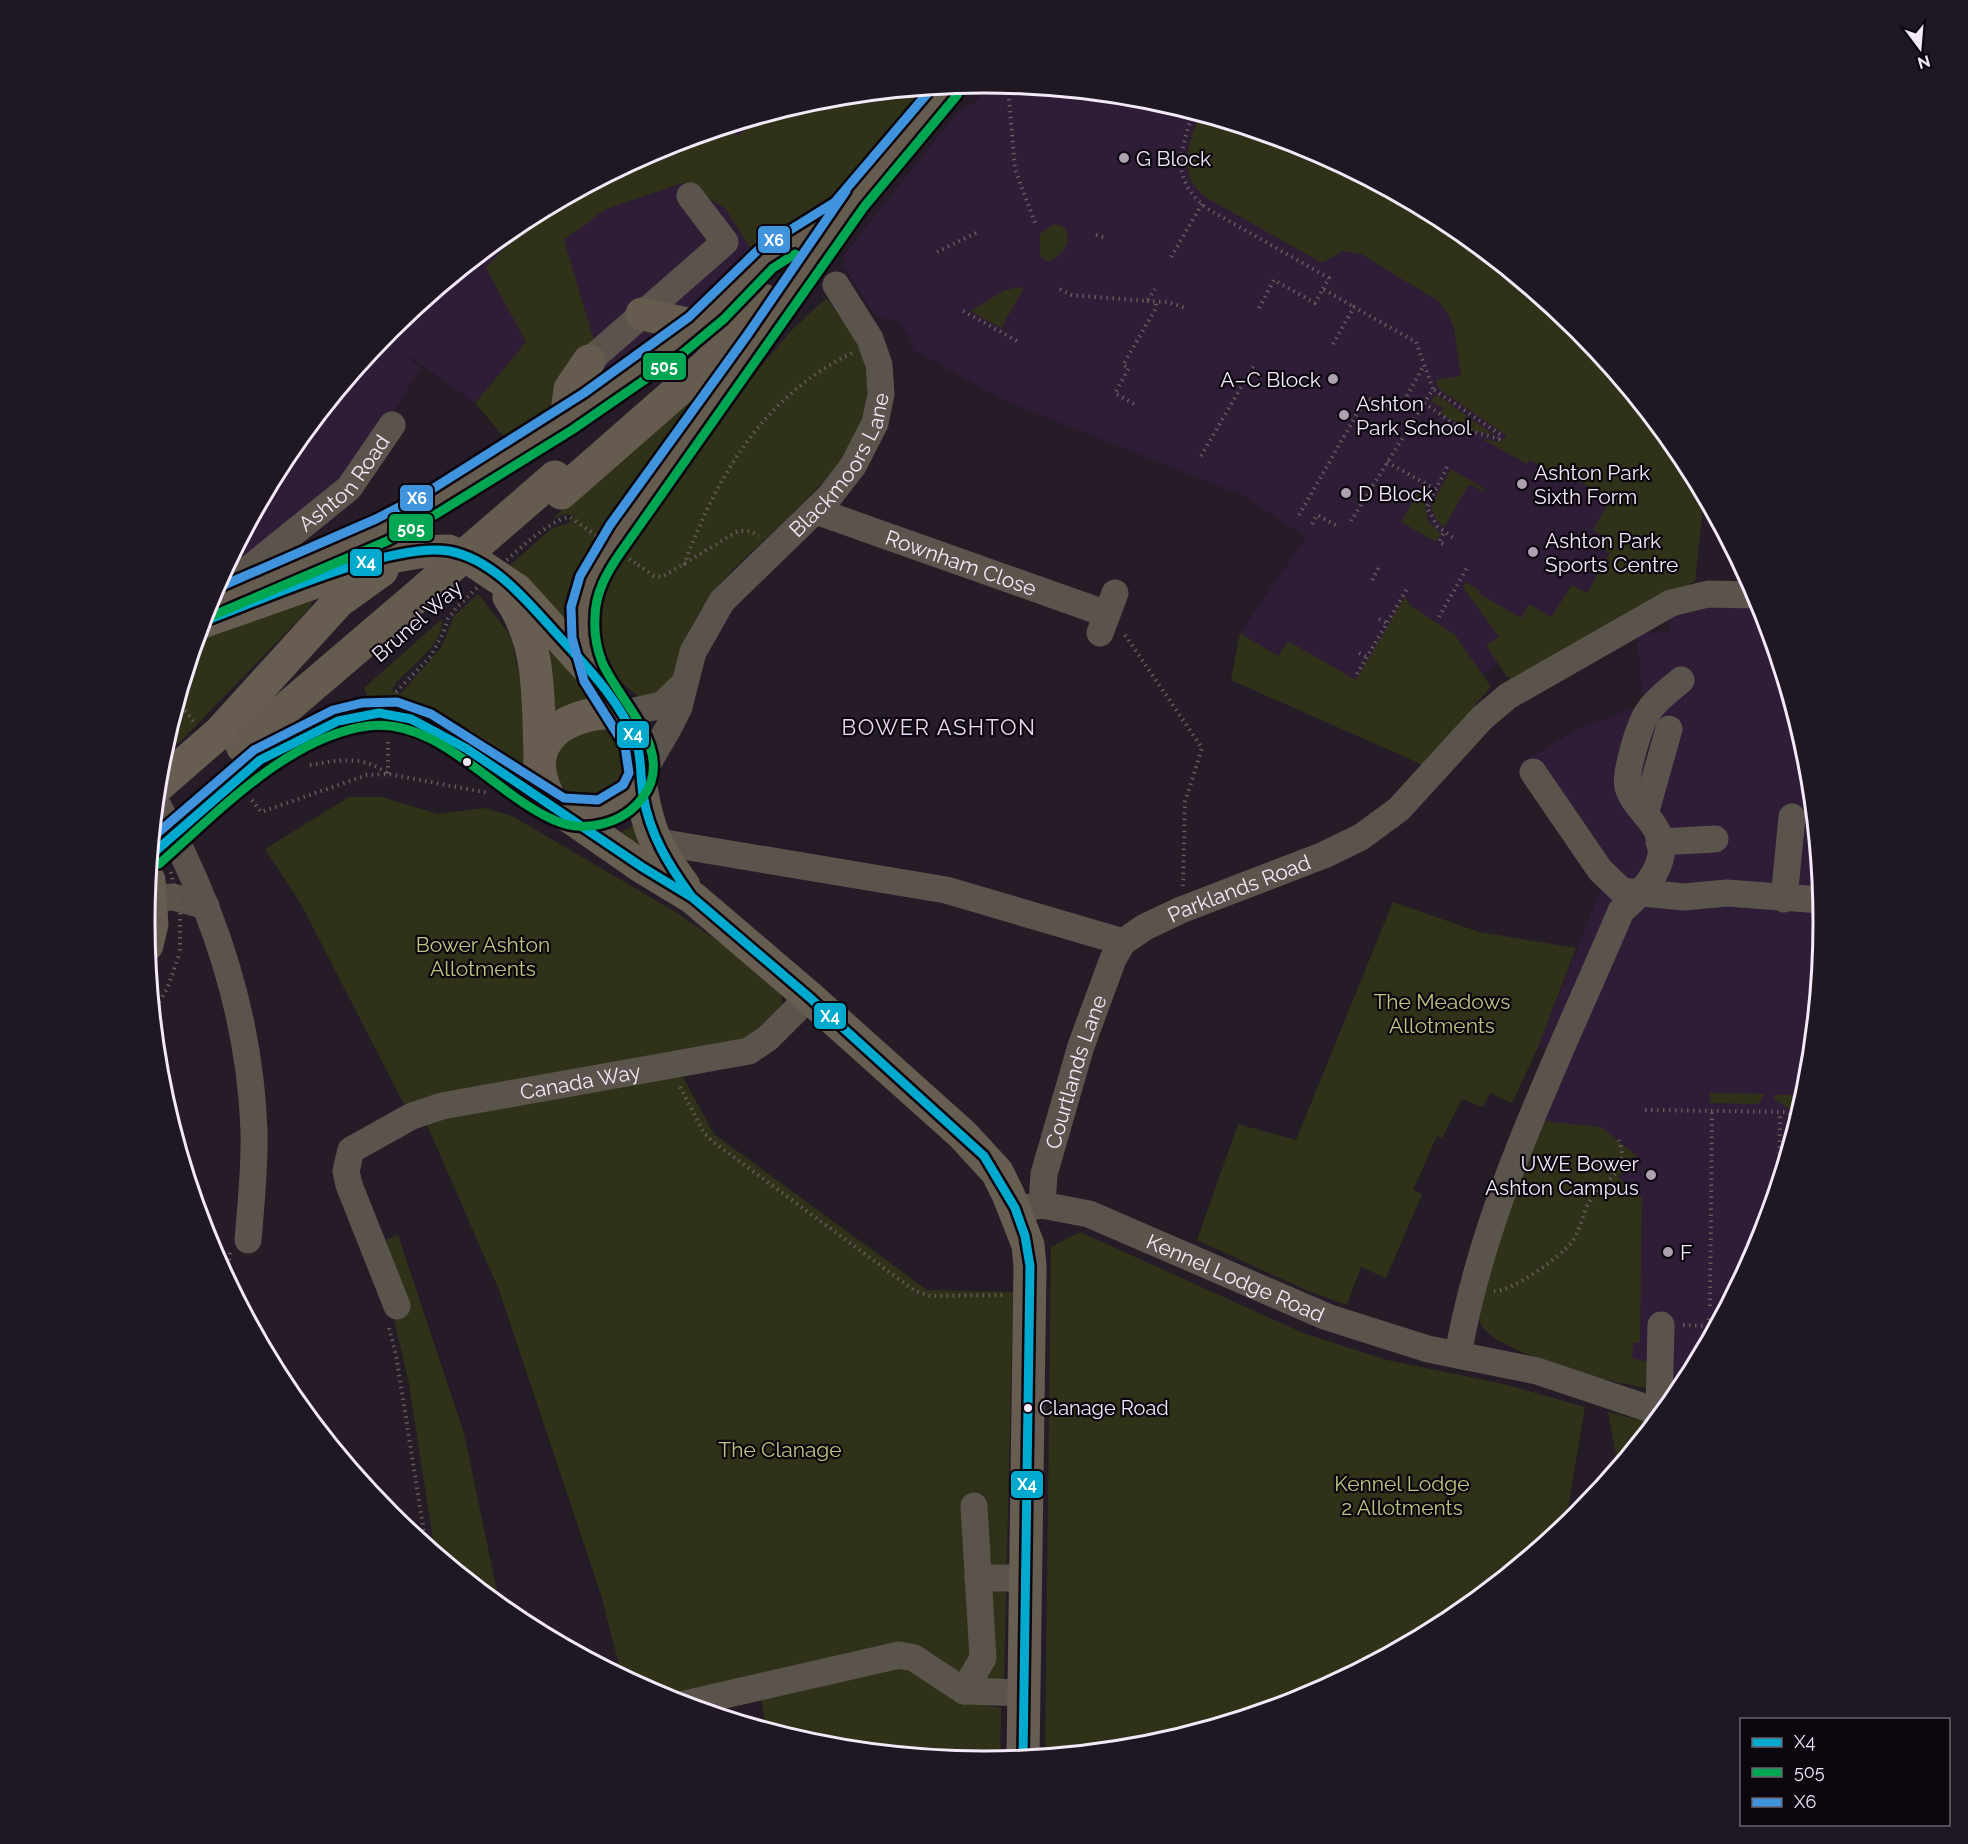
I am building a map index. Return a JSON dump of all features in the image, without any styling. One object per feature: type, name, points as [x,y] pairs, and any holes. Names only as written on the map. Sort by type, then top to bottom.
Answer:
[{"type":"highway","name":"Brunel Way","points":[[162,813],[230,742],[437,607],[558,485],[706,366],[942,95]]},
{"type":"highway","points":[[218,604],[381,530],[432,502],[566,420],[697,326],[765,259],[849,204]]},
{"type":"highway","points":[[595,676],[582,621],[586,594],[591,580],[620,532],[758,341],[849,204]]},
{"type":"highway","points":[[642,314],[697,326]]},
{"type":"highway","points":[[566,420],[570,389],[589,361]]},
{"type":"highway","points":[[230,742],[364,715],[396,714],[426,725],[457,743],[557,809]]},
{"type":"highway","name":"Brunel Way","points":[[157,872],[230,742]]},
{"type":"main road","points":[[217,607],[381,559],[418,552],[448,551],[472,560],[517,590],[595,676],[620,713],[636,742],[646,816],[653,840],[693,898]]},
{"type":"main road","points":[[168,780],[230,742],[339,601],[388,566],[418,552]]},
{"type":"main road","points":[[490,572],[521,617],[530,640],[538,684],[541,777],[557,809],[642,867],[693,898],[809,997],[984,1156],[1029,1208],[1026,1428],[1027,1578],[1023,1750]]},
{"type":"main road","points":[[540,758],[551,737],[568,720],[604,712],[620,713]]},
{"type":"main road","points":[[557,809],[589,814],[613,808],[633,793],[641,778]]},
{"type":"street","points":[[589,361],[725,242],[690,196]]},
{"type":"street","name":"Blackmoors Lane","points":[[641,778],[678,707],[682,685],[701,635],[722,601],[772,549],[816,511],[843,481],[875,423],[881,382],[879,365],[872,344],[836,285]]},
{"type":"street","name":"Ashton Road","points":[[222,597],[349,488],[392,425]]},
{"type":"street","name":"Rownham Close","points":[[816,511],[1111,618]]},
{"type":"street","name":"Parklands Road","points":[[1123,942],[1145,927],[1181,910],[1344,846],[1374,828],[1399,809],[1491,709],[1508,696],[1671,603],[1708,594],[1746,595]]},
{"type":"street","points":[[1458,1355],[1476,1267],[1537,1106],[1621,911],[1642,893],[1657,869],[1659,842],[1657,831],[1629,789],[1628,774],[1643,719],[1653,705],[1681,680]]},
{"type":"street","name":"Blackmoors Lane","points":[[620,713],[662,705],[682,685]]},
{"type":"street","points":[[1645,814],[1669,729]]},
{"type":"street","points":[[1533,772],[1606,878],[1622,891],[1684,897],[1727,893],[1812,900]]},
{"type":"street","points":[[162,813],[187,859],[206,906],[236,1004],[251,1082],[254,1132],[239,1240]]},
{"type":"street","points":[[1784,899],[1792,817]]},
{"type":"street","points":[[1659,842],[1715,839]]},
{"type":"street","points":[[653,840],[946,890],[1123,942]]},
{"type":"street","points":[[157,877],[173,897],[206,906]]},
{"type":"street","name":"Courtlands Lane","points":[[1029,1208],[1044,1174],[1075,1063],[1113,959],[1123,942]]},
{"type":"street","name":"Canada Way","points":[[392,1313],[346,1171],[351,1150],[412,1116],[442,1106],[749,1051],[768,1038],[809,997]]},
{"type":"street","name":"Kennel Lodge Road","points":[[1029,1208],[1089,1214],[1327,1317],[1428,1349],[1537,1371],[1653,1411]]},
{"type":"street","points":[[1654,1342],[1659,1403]]},
{"type":"street","points":[[964,1691],[983,1658],[974,1506]]},
{"type":"street","points":[[978,1578],[1027,1578]]},
{"type":"street","points":[[705,1702],[899,1655],[914,1658],[964,1691],[1024,1693]]},
{"type":"path","points":[[1009,99],[1015,169],[1035,223]]},
{"type":"path","points":[[1191,119],[1179,165],[1189,190],[1202,204],[1329,278],[1315,303],[1274,280],[1259,308]]},
{"type":"path","points":[[1172,257],[1202,204]]},
{"type":"path","points":[[937,252],[978,232]]},
{"type":"path","points":[[1096,235],[1105,238]]},
{"type":"path","points":[[1060,289],[1072,295],[1168,302],[1185,308]]},
{"type":"path","points":[[1147,301],[1155,289]]},
{"type":"path","points":[[1323,289],[1416,342],[1433,389],[1501,435],[1499,439],[1473,432],[1436,415],[1438,411],[1424,403]]},
{"type":"path","points":[[1134,404],[1115,393],[1129,368],[1123,365],[1156,308],[1156,302]]},
{"type":"path","points":[[1333,344],[1354,307]]},
{"type":"path","points":[[963,311],[1019,342]]},
{"type":"path","points":[[684,565],[732,463],[755,428],[802,382],[830,364],[872,344]]},
{"type":"path","points":[[1299,515],[1366,398],[1399,410],[1424,364]]},
{"type":"path","points":[[1201,456],[1254,366]]},
{"type":"path","points":[[1351,521],[1433,389]]},
{"type":"path","points":[[1387,462],[1435,489]]},
{"type":"path","points":[[1447,467],[1429,499],[1428,510],[1433,522],[1456,540]]},
{"type":"path","points":[[1312,524],[1317,515],[1339,527]]},
{"type":"path","points":[[437,607],[448,619],[457,607],[544,530],[562,518],[570,517],[654,576],[662,577],[724,538],[742,530],[754,532],[772,549]]},
{"type":"path","points":[[1443,544],[1438,542],[1444,532]]},
{"type":"path","points":[[1439,617],[1468,566]]},
{"type":"path","points":[[1372,580],[1379,567]]},
{"type":"path","points":[[1357,675],[1407,589]]},
{"type":"path","points":[[396,693],[431,656],[437,607]]},
{"type":"path","points":[[1111,618],[1202,748],[1185,802],[1181,910]]},
{"type":"path","points":[[1379,619],[1387,623]]},
{"type":"path","points":[[1359,653],[1367,657]]},
{"type":"path","points":[[184,705],[230,742]]},
{"type":"path","points":[[388,742],[388,774]]},
{"type":"path","points":[[301,767],[361,760],[376,765],[388,774]]},
{"type":"path","points":[[256,792],[248,797],[261,812],[367,775],[388,774],[485,794],[494,792]]},
{"type":"path","points":[[157,878],[180,913],[180,952],[167,989],[159,1002]]},
{"type":"path","points":[[671,1066],[704,1133],[712,1141],[915,1291],[931,1296],[1008,1294]]},
{"type":"path","points":[[1645,1110],[1787,1112],[1790,1114]]},
{"type":"path","points":[[1710,1306],[1712,1110]]},
{"type":"path","points":[[1779,1155],[1780,1112]]},
{"type":"path","points":[[1488,1289],[1498,1291],[1515,1284],[1552,1260],[1571,1243],[1589,1203],[1621,1165],[1624,1156],[1619,1140]]},
{"type":"path","points":[[230,1267],[239,1240]]},
{"type":"path","points":[[392,1313],[396,1355],[424,1533]]},
{"type":"path","points":[[1709,1315],[1709,1323]]},
{"type":"shaded area","name":"Ashton Park School","points":[[982,93],[1038,95],[1092,100],[1199,121],[1301,156],[1351,178],[1445,233],[1489,264],[1531,299],[1607,375],[1642,417],[1703,509],[1695,581],[1509,678],[1498,663],[1483,674],[1491,687],[1423,765],[1231,680],[1240,633],[1306,537],[1242,495],[1007,402],[910,348],[914,345],[899,320],[884,319],[873,313],[843,265],[844,255],[957,113],[974,103]]},
{"type":"shaded area","points":[[746,128],[738,136],[733,132]]},
{"type":"shaded area","points":[[672,154],[765,237],[684,318],[606,380],[546,318],[475,403],[391,343],[437,299],[479,264],[569,204],[617,178]]},
{"type":"shaded area","points":[[391,343],[421,368],[347,486],[233,572],[266,507],[295,461],[326,417]]},
{"type":"shaded area","name":"UWE Bower Ashton Campus","points":[[1749,602],[1785,707],[1797,760],[1806,814],[1813,922],[1806,1030],[1785,1137],[1750,1239],[1728,1289],[1666,1393],[1598,1378],[1521,1352],[1505,1345],[1483,1328],[1484,1270],[1570,1059],[1539,1045],[1603,884],[1519,764],[1579,728],[1643,705],[1637,634],[1671,631],[1670,611]]},
{"type":"green space","points":[[933,95],[826,216],[752,250],[725,208],[683,183],[606,209],[564,240],[606,380],[504,437],[475,403],[526,342],[486,268],[508,243],[523,233],[617,178],[718,137],[732,133],[738,136],[746,128],[822,109],[876,100]]},
{"type":"green space","points":[[1197,121],[1199,121],[1301,156],[1351,178],[1445,233],[1489,264],[1531,299],[1607,375],[1642,417],[1702,508],[1695,581],[1525,678],[1514,680],[1507,677],[1486,645],[1499,637],[1463,587],[1465,582],[1480,590],[1478,593],[1521,618],[1529,604],[1551,617],[1572,585],[1587,593],[1610,553],[1596,545],[1601,535],[1593,530],[1611,499],[1568,475],[1564,480],[1530,460],[1527,464],[1482,439],[1501,442],[1506,435],[1439,389],[1436,380],[1461,376],[1454,329],[1450,317],[1438,301],[1361,254],[1343,251],[1322,263],[1207,198],[1197,189],[1188,170],[1187,159]]},
{"type":"green space","points":[[1054,224],[1064,227],[1068,238],[1062,252],[1048,262],[1040,256],[1040,234]]},
{"type":"green space","points":[[1017,287],[1024,288],[1001,328],[971,311],[1003,291]]},
{"type":"green space","points":[[826,298],[853,335],[865,366],[866,396],[860,424],[846,451],[828,476],[732,570],[712,594],[690,632],[669,689],[642,699],[615,678],[603,654],[596,629],[606,573],[704,434],[791,331]]},
{"type":"green space","points":[[723,367],[572,635],[508,567],[552,528],[567,524],[575,516],[565,514],[552,519]]},
{"type":"green space","points":[[1436,394],[1494,435],[1473,431],[1441,414],[1443,408],[1431,402]]},
{"type":"green space","points":[[1451,469],[1485,489],[1484,492],[1469,484],[1444,528],[1435,518],[1431,506]]},
{"type":"green space","points":[[1422,485],[1428,521],[1441,534],[1436,542],[1401,522]]},
{"type":"green space","points":[[478,594],[511,636],[519,675],[525,675],[523,770],[371,705],[364,688],[442,619],[441,629],[431,648],[392,689],[400,694],[441,648],[454,616]]},
{"type":"green space","points":[[305,596],[314,599],[309,609],[178,744],[176,740],[183,707],[206,638]]},
{"type":"green space","points":[[1405,597],[1410,605],[1455,635],[1491,687],[1423,765],[1231,680],[1240,633],[1278,656],[1288,641],[1356,680]]},
{"type":"green space","points":[[543,639],[592,698],[556,715]]},
{"type":"green space","points":[[605,727],[615,732],[632,770],[604,801],[572,796],[560,783],[556,769],[564,739]]},
{"type":"green space","name":"Bower Ashton Allotments","points":[[349,797],[382,797],[438,814],[484,808],[512,816],[674,911],[774,980],[780,987],[783,1010],[758,1039],[407,1110],[301,904],[265,849]]},
{"type":"green space","points":[[640,823],[650,852],[614,835]]},
{"type":"green space","name":"The Meadows Allotments","points":[[1393,902],[1479,932],[1576,948],[1539,1045],[1512,1103],[1490,1093],[1483,1107],[1462,1099],[1442,1138],[1437,1136],[1413,1190],[1422,1194],[1386,1278],[1361,1267],[1347,1305],[1308,1291],[1197,1240],[1238,1124],[1296,1140]]},
{"type":"green space","name":"The Clanage","points":[[680,1072],[714,1134],[927,1290],[1013,1292],[1004,1682],[968,1683],[897,1644],[685,1695],[620,1667],[601,1595],[499,1290],[428,1127],[428,1117]]},
{"type":"green space","points":[[1710,1093],[1765,1094],[1758,1104],[1710,1103]]},
{"type":"green space","points":[[1774,1095],[1795,1095],[1791,1110],[1774,1099]]},
{"type":"green space","points":[[1544,1121],[1601,1127],[1637,1156],[1618,1177],[1642,1198],[1640,1342],[1633,1343],[1632,1358],[1651,1363],[1654,1390],[1598,1378],[1521,1352],[1494,1338],[1483,1328],[1478,1318],[1484,1270]]},
{"type":"green space","name":"Kennel Lodge 2 Allotments","points":[[1080,1232],[1303,1333],[1387,1360],[1504,1384],[1585,1407],[1568,1510],[1489,1580],[1445,1611],[1351,1666],[1301,1688],[1199,1723],[1092,1744],[1045,1748],[1051,1247]]},
{"type":"green space","points":[[398,1235],[464,1433],[497,1593],[433,1542],[409,1384],[394,1319],[366,1248]]},
{"type":"green space","points":[[1608,1412],[1646,1421],[1642,1427],[1616,1458]]},
{"type":"green space","points":[[894,1663],[967,1701],[1001,1708],[1000,1750],[930,1749],[876,1744],[822,1735],[765,1722],[761,1697]]},
{"type":"transit line","name":"505","points":[[159,864],[229,801],[282,761],[310,745],[339,733],[368,726],[394,726],[418,733],[465,760],[532,808],[566,824],[578,826],[603,824],[625,814],[635,806],[652,780],[653,762],[642,727],[610,677],[599,652],[595,629],[596,609],[603,583],[621,552],[864,207],[958,94]]},
{"type":"transit line","name":"X6","points":[[227,584],[376,519],[426,493],[584,393],[689,317],[758,250],[835,202],[926,95]]},
{"type":"transit line","name":"X6","points":[[160,831],[254,750],[333,710],[362,703],[397,702],[431,714],[564,798],[598,800],[623,785],[629,773],[625,746],[584,681],[572,638],[571,607],[580,576],[610,525],[748,334],[846,191]]},
{"type":"transit line","name":"505","points":[[214,615],[387,541],[438,513],[572,430],[682,354],[724,319],[773,268],[795,254]]},
{"type":"transit line","name":"X4","points":[[213,618],[325,575],[394,555],[424,550],[449,551],[480,563],[508,583],[533,607],[589,670],[620,711],[638,747],[643,795],[650,823],[668,861],[691,896]]},
{"type":"transit line","name":"X4","points":[[159,848],[260,760],[338,721],[379,713],[411,719],[467,749],[642,867],[693,898],[809,997],[984,1156],[1015,1208],[1025,1236],[1030,1266],[1023,1750]]},
{"type":"place","name":"G Block","points":[[1124,158]]},
{"type":"place","name":"A–C Block","points":[[1333,379]]},
{"type":"place","name":"Ashton Park School","points":[[1344,415]]},
{"type":"place","name":"Ashton Park Sixth Form","points":[[1522,484]]},
{"type":"place","name":"D Block","points":[[1346,493]]},
{"type":"place","name":"Ashton Park Sports Centre","points":[[1533,552]]},
{"type":"place","name":"UWE Bower Ashton Campus","points":[[1651,1175]]},
{"type":"place","name":"F","points":[[1668,1252]]},
{"type":"place","name":"Clanage Road","points":[[1028,1408]]},
{"type":"district","name":"BOWER ASHTON","points":[[939,727]]}]
